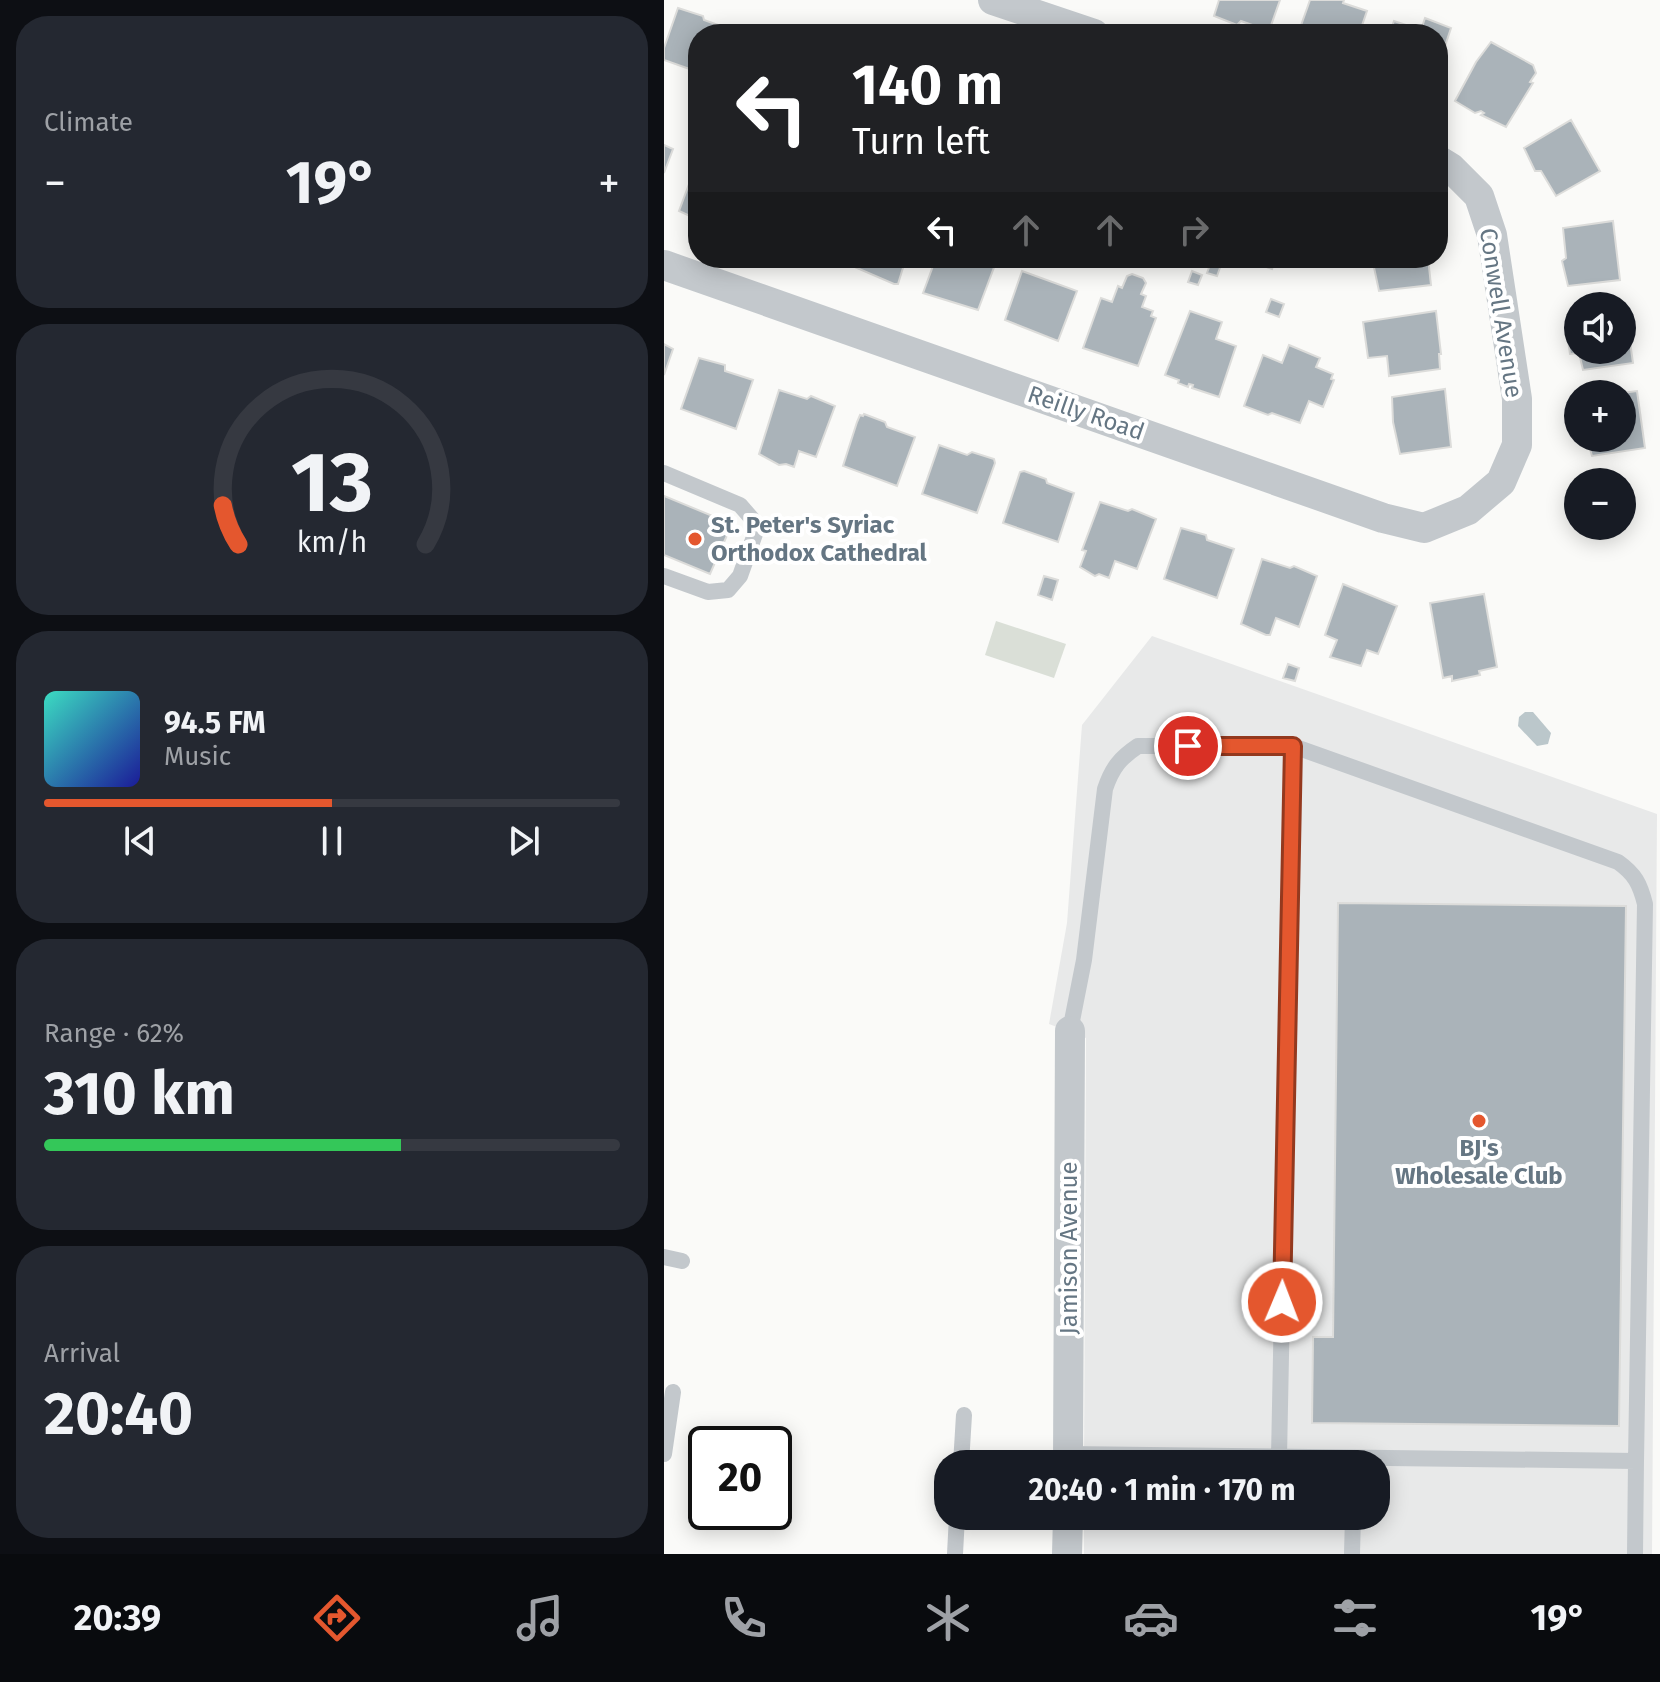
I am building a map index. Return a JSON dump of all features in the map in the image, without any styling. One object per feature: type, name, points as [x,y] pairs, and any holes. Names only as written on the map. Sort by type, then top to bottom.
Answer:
[{"type":"street","points":[[993,0],[1064,24]]},
{"type":"street","name":"Conwell Avenue","points":[[1448,166],[1479,196],[1492,235],[1517,399],[1517,445],[1501,482]]},
{"type":"street","name":"Reilly Road","points":[[664,265],[1383,518],[1424,528],[1468,510],[1501,482]]},
{"type":"street","name":"Jamison Avenue","points":[[1068,1450],[1070,1031]]},
{"type":"street","points":[[1067,1554],[1068,1530]]},
{"type":"lane","points":[[664,473],[740,505],[753,520],[755,534],[740,576],[728,590],[708,592],[664,576]]},
{"type":"lane","points":[[1070,1031],[1083,971],[1105,789],[1111,770],[1122,757],[1138,746],[1293,746],[1618,862],[1631,871],[1639,883],[1645,904],[1635,1554]]},
{"type":"lane","points":[[1279,1450],[1293,746]]},
{"type":"lane","points":[[664,1257],[682,1261]]},
{"type":"lane","points":[[664,1454],[673,1392]]},
{"type":"lane","points":[[962,1450],[964,1415]]},
{"type":"lane","points":[[1390,1461],[1636,1461]]},
{"type":"lane","points":[[955,1554],[956,1530]]},
{"type":"lane","points":[[1352,1554],[1353,1530]]},
{"type":"shaded area","points":[[996,621],[1066,644],[1054,678],[985,655]]},
{"type":"shaded area","points":[[1152,636],[1657,814],[1652,1554],[1084,1554],[1084,1530],[1390,1530],[1390,1450],[1084,1450],[1086,1038],[1049,1024],[1067,923],[1082,725]]},
{"type":"shaded area","points":[[1525,712],[1533,712],[1551,733],[1548,744],[1537,746],[1518,726],[1519,717]]},
{"type":"building","points":[[1219,0],[1280,0],[1271,24],[1241,21],[1234,24],[1214,16]]},
{"type":"building","points":[[1310,0],[1344,0],[1343,3],[1367,11],[1362,24],[1302,24]]},
{"type":"building","points":[[678,8],[703,16],[704,20],[715,24],[688,24],[688,68],[664,60],[664,48]]},
{"type":"building","points":[[1425,18],[1441,24],[1423,24]]},
{"type":"building","points":[[1491,42],[1533,65],[1536,73],[1506,127],[1481,115],[1484,113],[1481,111],[1475,113],[1455,101]]},
{"type":"building","points":[[1571,120],[1600,171],[1556,196],[1541,171],[1535,171],[1524,148]]},
{"type":"building","points":[[664,145],[673,149],[664,173]]},
{"type":"building","points":[[688,187],[688,215],[679,211]]},
{"type":"building","points":[[1613,221],[1620,280],[1568,286],[1562,261],[1566,258],[1563,228]]},
{"type":"building","points":[[857,268],[903,268],[898,284]]},
{"type":"building","points":[[932,268],[994,268],[978,310],[923,293]]},
{"type":"building","points":[[1209,268],[1220,268],[1217,276],[1207,273]]},
{"type":"building","points":[[1374,268],[1429,268],[1431,285],[1379,291]]},
{"type":"building","points":[[1022,271],[1077,291],[1058,341],[1005,320]]},
{"type":"building","points":[[1192,271],[1202,275],[1198,285],[1188,282]]},
{"type":"building","points":[[1132,274],[1143,278],[1146,283],[1141,294],[1146,296],[1142,307],[1153,311],[1151,316],[1156,318],[1138,366],[1083,348],[1101,298],[1112,302],[1118,286],[1122,288],[1127,276]]},
{"type":"building","points":[[1271,299],[1284,304],[1279,317],[1266,312]]},
{"type":"building","points":[[1190,311],[1222,322],[1216,339],[1236,346],[1219,397],[1192,388],[1193,385],[1189,384],[1188,387],[1178,383],[1179,380],[1165,375]]},
{"type":"building","points":[[1436,311],[1440,369],[1389,376],[1387,356],[1368,358],[1363,322]]},
{"type":"building","points":[[664,344],[673,349],[664,375]]},
{"type":"building","points":[[1289,345],[1320,358],[1316,367],[1333,374],[1331,379],[1334,380],[1323,407],[1309,401],[1300,423],[1244,406],[1263,355],[1282,363]]},
{"type":"building","points":[[699,358],[725,365],[725,371],[753,380],[736,429],[681,409]]},
{"type":"building","points":[[1582,364],[1626,364],[1583,370]]},
{"type":"building","points":[[1445,389],[1451,447],[1400,454],[1393,422],[1392,397]]},
{"type":"building","points":[[779,390],[807,399],[811,396],[835,406],[816,457],[799,451],[794,467],[779,465],[759,454]]},
{"type":"building","points":[[1636,391],[1645,448],[1636,449]]},
{"type":"building","points":[[864,414],[915,437],[897,486],[843,466],[857,422]]},
{"type":"building","points":[[939,445],[967,455],[972,452],[994,459],[977,513],[922,494]]},
{"type":"building","points":[[1591,452],[1618,452],[1592,456]]},
{"type":"building","points":[[1020,472],[1074,493],[1058,542],[1003,523]]},
{"type":"building","name":"St. Peter's Syriac Orthodox Cathedral","points":[[664,496],[732,524],[710,574],[664,555]]},
{"type":"building","points":[[1100,502],[1128,511],[1132,509],[1156,519],[1137,569],[1115,561],[1109,578],[1099,574],[1095,576],[1080,567],[1086,551],[1082,550]]},
{"type":"building","points":[[1181,528],[1206,535],[1207,540],[1234,549],[1217,598],[1164,579]]},
{"type":"building","points":[[1262,559],[1290,568],[1294,566],[1317,576],[1299,627],[1276,618],[1270,635],[1266,635],[1241,624]]},
{"type":"building","points":[[1044,576],[1058,580],[1052,600],[1038,595]]},
{"type":"building","points":[[1343,584],[1397,606],[1378,654],[1367,650],[1361,666],[1330,657],[1337,640],[1325,635]]},
{"type":"building","points":[[1484,594],[1497,667],[1479,671],[1480,675],[1452,681],[1452,676],[1443,678],[1430,603]]},
{"type":"building","points":[[1288,664],[1299,668],[1295,681],[1283,678]]},
{"type":"building","name":"BJ's Wholesale Club","points":[[1338,903],[1626,906],[1619,1426],[1312,1423],[1313,1337],[1333,1337]]},
{"type":"place","name":"St. Peter's Syriac Orthodox Cathedral","points":[[695,539]]},
{"type":"place","name":"BJ's Wholesale Club","points":[[1479,1121]]},
{"type":"route","points":[[1188,746],[1293,746],[1282,1302]]}]
